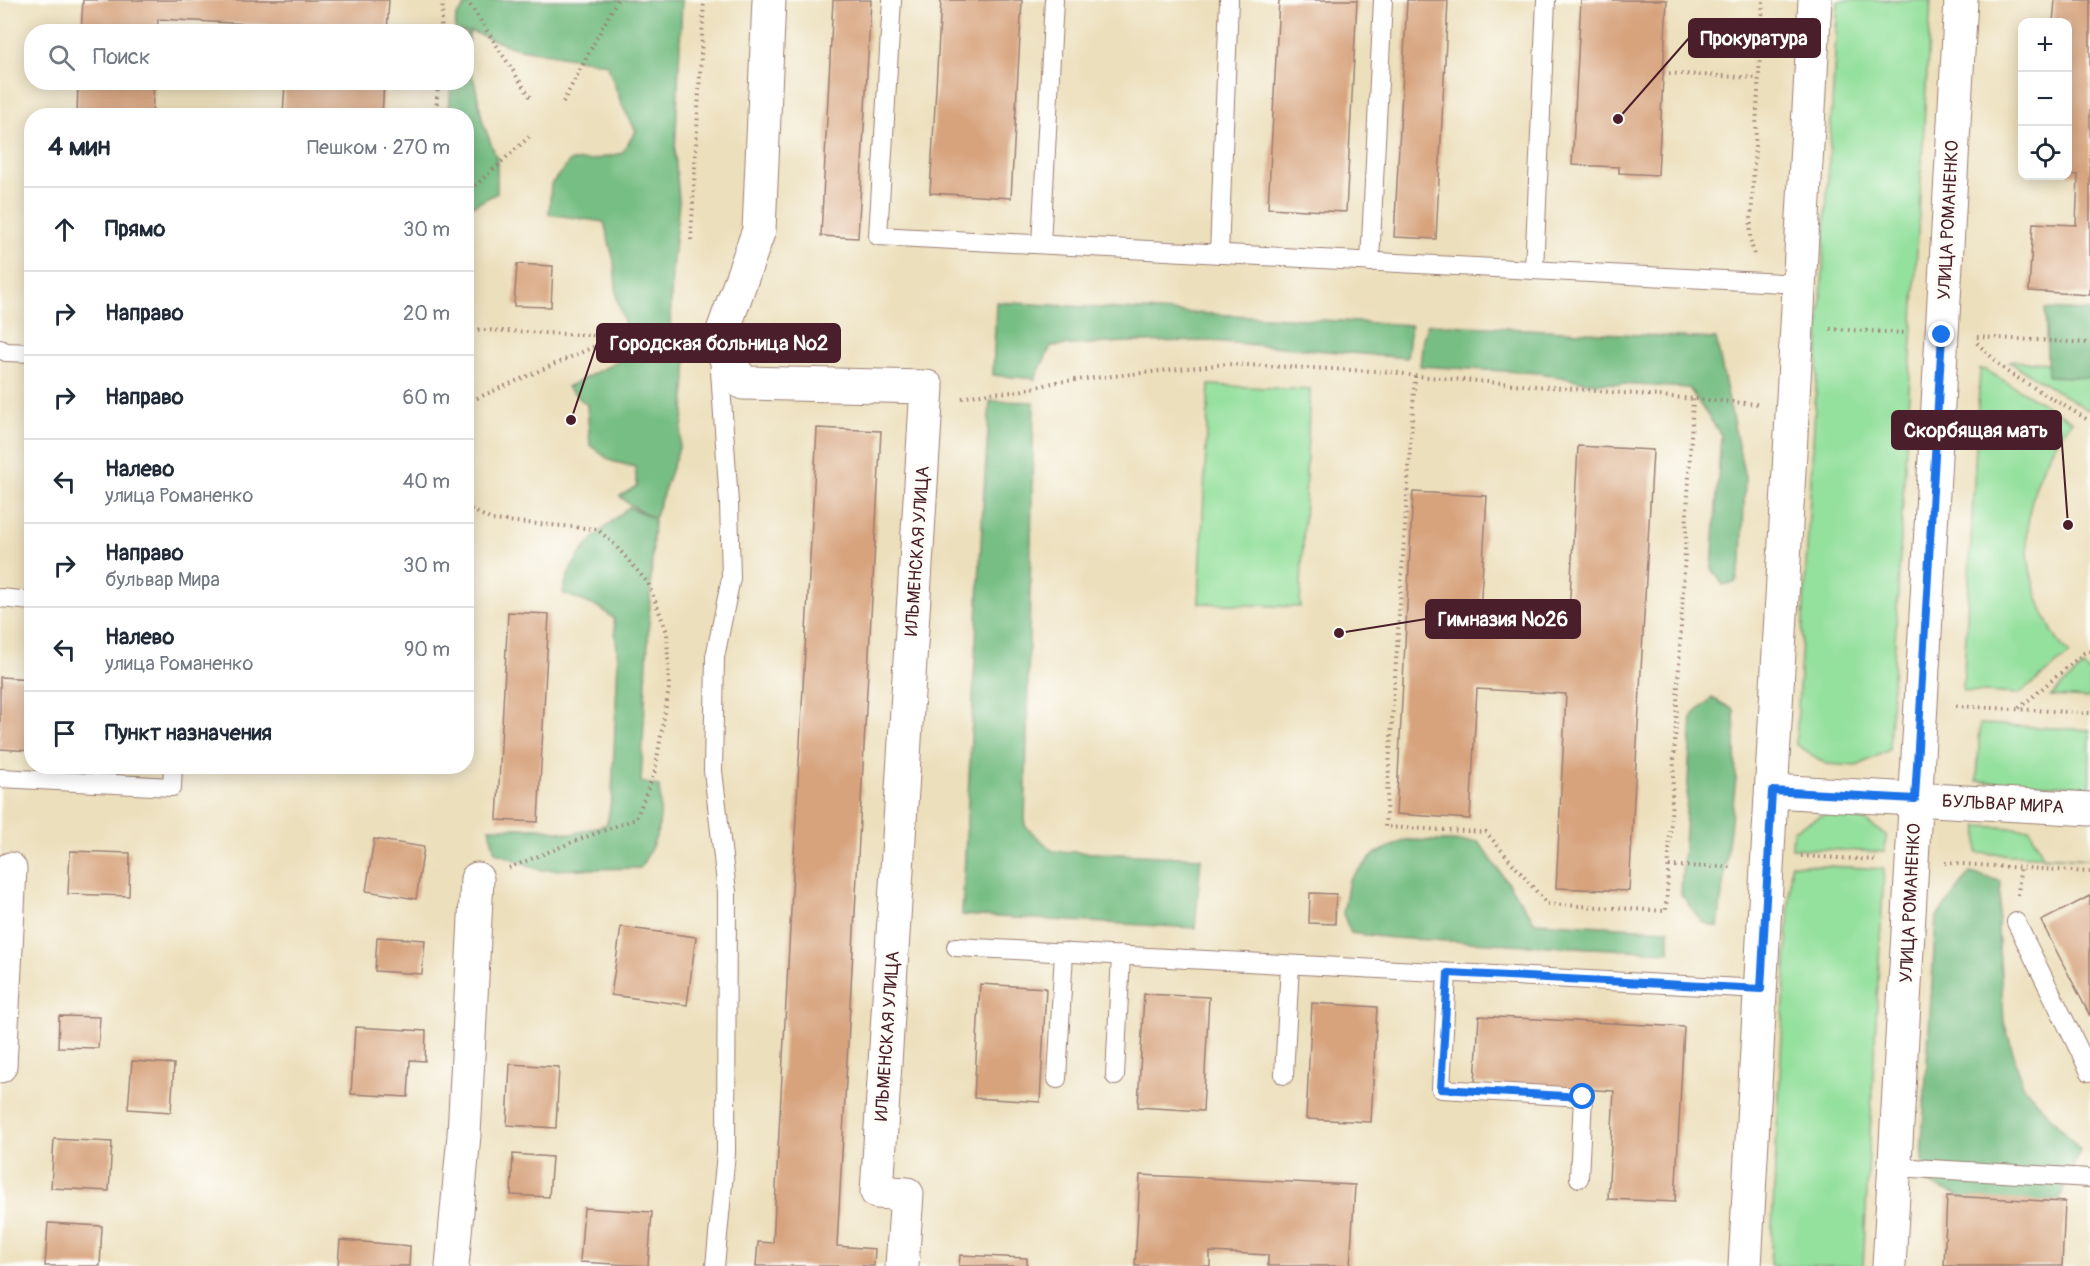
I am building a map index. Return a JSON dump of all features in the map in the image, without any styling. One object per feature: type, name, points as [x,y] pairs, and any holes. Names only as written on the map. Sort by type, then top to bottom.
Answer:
[{"type":"main road","points":[[718,345],[759,230],[769,0]]},
{"type":"main road","points":[[1746,1266],[1815,0]]},
{"type":"main road","name":"УЛИЦА РОМАНЕНКО","points":[[1889,1266],[1961,0]]},
{"type":"main road","name":"ИЛЬМЕНСКАЯ УЛИЦА","points":[[718,345],[744,383],[927,387],[877,1192],[907,1194],[902,1266]]},
{"type":"main road","name":"БУЛЬВАР МИРА","points":[[1772,791],[2090,809]]},
{"type":"main road","points":[[0,1066],[10,868]]},
{"type":"main road","points":[[452,1266],[465,1135],[477,879]]},
{"type":"lane","points":[[892,0],[878,237],[1800,284]]},
{"type":"lane","points":[[1041,244],[1054,0]]},
{"type":"lane","points":[[1219,254],[1229,0]]},
{"type":"lane","points":[[1370,262],[1383,0]]},
{"type":"lane","points":[[1534,270],[1546,0]]},
{"type":"lane","points":[[715,1266],[726,1153],[727,892],[713,771],[715,657],[731,578],[729,502],[718,345]]},
{"type":"lane","points":[[0,349],[24,352]]},
{"type":"lane","points":[[0,598],[24,600]]},
{"type":"lane","points":[[0,777],[172,786],[173,774]]},
{"type":"lane","points":[[2016,922],[2090,1072]]},
{"type":"lane","points":[[956,947],[1761,989]]},
{"type":"lane","points":[[1057,1079],[1064,952]]},
{"type":"lane","points":[[1115,1076],[1121,955]]},
{"type":"lane","points":[[1284,1075],[1290,965]]},
{"type":"lane","points":[[1448,973],[1441,1089],[1583,1097],[1579,1178]]},
{"type":"lane","points":[[1895,1167],[2090,1178]]},
{"type":"path","points":[[442,24],[443,0]]},
{"type":"path","points":[[467,0],[532,100]]},
{"type":"path","points":[[563,102],[617,0]]},
{"type":"path","points":[[691,240],[704,0]]},
{"type":"path","points":[[1663,73],[1759,78]]},
{"type":"path","points":[[436,108],[438,90]]},
{"type":"path","points":[[474,187],[529,137]]},
{"type":"path","points":[[474,329],[697,340],[718,345]]},
{"type":"path","points":[[474,399],[616,336]]},
{"type":"path","points":[[1970,337],[2006,371],[2090,421]]},
{"type":"path","points":[[986,393],[1015,392],[1057,382],[1226,364],[1393,372],[1415,376],[1767,405]]},
{"type":"path","points":[[1415,376],[1385,827],[1486,832],[1548,904],[1666,911],[1693,399]]},
{"type":"path","points":[[474,511],[492,520],[597,529],[615,545],[648,583],[667,632],[669,688],[655,771],[636,819],[477,879]]},
{"type":"path","points":[[2018,709],[2084,653],[2090,651]]},
{"type":"path","points":[[1949,705],[2090,713]]},
{"type":"path","points":[[1670,866],[1739,867]]},
{"type":"green space","points":[[470,0],[682,0],[675,153],[679,201],[672,268],[670,331],[687,354],[684,413],[679,448],[654,519],[641,782],[659,786],[660,820],[652,847],[640,868],[541,870],[495,852],[489,828],[539,828],[573,834],[607,824],[612,796],[618,660],[614,619],[600,608],[563,593],[566,580],[579,555],[619,515],[629,507],[653,518],[620,496],[637,486],[635,467],[611,461],[590,445],[587,405],[567,387],[621,360],[633,349],[617,299],[614,261],[604,222],[549,214],[551,184],[570,161],[592,160],[622,153],[636,131],[622,105],[607,64],[515,48],[474,33],[474,24],[456,24],[456,17]]},
{"type":"green space","points":[[1838,0],[1931,0],[1889,750],[1857,766],[1826,764],[1796,744]]},
{"type":"green space","points":[[474,81],[483,123],[497,159],[497,193],[474,205],[474,108],[449,108],[451,90],[474,90]]},
{"type":"green space","points":[[996,302],[1411,325],[1407,358],[1212,341],[1051,346],[1035,379],[993,375]]},
{"type":"green space","points":[[2045,309],[2090,311],[2090,378],[2048,376]]},
{"type":"green space","points":[[1428,324],[1716,339],[1745,478],[1742,557],[1736,582],[1723,585],[1712,568],[1721,435],[1689,388],[1586,382],[1539,373],[1420,366],[1423,338]]},
{"type":"green space","points":[[2008,361],[2090,365],[2090,409],[2088,410]]},
{"type":"green space","points":[[1980,369],[1986,370],[2072,421],[2056,443],[2035,488],[2029,512],[2027,536],[2034,586],[2043,611],[2057,640],[2070,654],[2019,694],[1963,691]]},
{"type":"green space","points":[[1209,385],[1310,390],[1300,607],[1199,603]]},
{"type":"green space","points":[[990,401],[1034,402],[1025,826],[1053,851],[1201,858],[1195,928],[962,915]]},
{"type":"green space","points":[[2083,667],[2090,673],[2090,698],[2051,696]]},
{"type":"green space","points":[[1712,698],[1734,710],[1736,779],[1718,927],[1702,922],[1681,894],[1692,716]]},
{"type":"green space","points":[[1980,724],[2090,730],[2090,787],[1977,781]]},
{"type":"green space","points":[[1825,814],[1856,815],[1886,835],[1885,852],[1792,848],[1793,830]]},
{"type":"green space","points":[[1978,826],[2030,829],[2043,856],[2090,859],[1977,853]]},
{"type":"green space","points":[[1406,840],[1479,842],[1535,922],[1669,930],[1669,952],[1392,938],[1351,933],[1343,914],[1349,880],[1375,854]]},
{"type":"green space","points":[[1791,864],[1884,869],[1863,1266],[1770,1266]]},
{"type":"green space","points":[[1970,873],[2001,881],[1998,930],[2004,1022],[2023,1086],[2080,1150],[2059,1200],[1985,1206],[1925,1182],[1922,1142],[1936,918]]},
{"type":"building","points":[[83,0],[389,0],[388,24],[251,24],[158,19],[158,24],[82,24]]},
{"type":"building","points":[[833,0],[871,0],[858,238],[821,236]]},
{"type":"building","points":[[941,0],[1022,0],[1011,198],[930,193]]},
{"type":"building","points":[[1279,0],[1357,0],[1346,212],[1268,208]]},
{"type":"building","points":[[1407,0],[1448,0],[1436,239],[1394,237]]},
{"type":"building","points":[[1581,0],[1667,0],[1658,175],[1619,173],[1619,167],[1572,165]]},
{"type":"building","points":[[2055,0],[2090,0],[2090,295],[2029,291],[2033,223],[2076,225],[2078,175],[2072,174],[2072,18],[2053,18]]},
{"type":"building","points":[[78,90],[154,90],[152,108],[77,108]]},
{"type":"building","points":[[285,90],[384,90],[382,108],[283,108]]},
{"type":"building","points":[[517,264],[553,266],[551,307],[514,306]]},
{"type":"building","points":[[817,428],[881,431],[837,1246],[875,1249],[874,1266],[756,1266],[758,1242],[773,1243]]},
{"type":"building","points":[[1578,446],[1653,450],[1629,891],[1556,888],[1566,694],[1477,689],[1470,819],[1396,814],[1413,492],[1487,496],[1479,630],[1568,635]]},
{"type":"building","points":[[508,612],[549,614],[538,822],[497,820]]},
{"type":"building","points":[[0,677],[24,678],[24,750],[0,749]]},
{"type":"building","points":[[374,839],[424,847],[416,899],[366,891]]},
{"type":"building","points":[[70,851],[130,853],[129,896],[68,894]]},
{"type":"building","points":[[1310,893],[1336,894],[1335,924],[1309,923]]},
{"type":"building","points":[[2090,896],[2090,1016],[2041,921]]},
{"type":"building","points":[[621,927],[696,937],[687,1005],[611,995]]},
{"type":"building","points":[[377,937],[425,940],[422,974],[375,971]]},
{"type":"building","points":[[980,984],[1046,988],[1040,1102],[974,1098]]},
{"type":"building","points":[[1144,994],[1209,997],[1203,1111],[1138,1107]]},
{"type":"building","points":[[1312,1003],[1377,1007],[1371,1122],[1306,1119]]},
{"type":"building","points":[[59,1016],[100,1017],[98,1048],[58,1047]]},
{"type":"building","points":[[1479,1016],[1684,1027],[1675,1202],[1608,1199],[1614,1091],[1475,1083]]},
{"type":"building","points":[[355,1027],[426,1031],[425,1061],[410,1060],[408,1097],[351,1094]]},
{"type":"building","points":[[132,1061],[174,1064],[171,1112],[128,1109]]},
{"type":"building","points":[[510,1064],[559,1067],[556,1128],[507,1125]]},
{"type":"building","points":[[54,1139],[112,1142],[109,1191],[51,1188]]},
{"type":"building","points":[[513,1154],[552,1157],[549,1197],[511,1195]]},
{"type":"building","points":[[1140,1175],[1355,1185],[1350,1266],[1268,1266],[1268,1255],[1210,1252],[1210,1266],[1135,1266]]},
{"type":"building","points":[[1947,1196],[2065,1202],[2062,1266],[1944,1266]]},
{"type":"building","points":[[584,1208],[652,1212],[648,1266],[580,1262]]},
{"type":"building","points":[[48,1223],[102,1226],[100,1266],[45,1266]]},
{"type":"building","points":[[340,1240],[410,1246],[409,1266],[338,1266]]},
{"type":"building","points":[[960,1255],[1027,1258],[1027,1266],[959,1266]]},
{"type":"place","name":"Прокуратура","points":[[1618,119]]},
{"type":"place","name":"Городская больница №2","points":[[571,420]]},
{"type":"place","name":"Скорбящая мать","points":[[2068,525]]},
{"type":"place","name":"Гимназия №26","points":[[1339,633]]},
{"type":"route","points":[[1583,1097],[1441,1089],[1448,973],[1761,989],[1772,791],[1915,799],[1942,335]]}]
